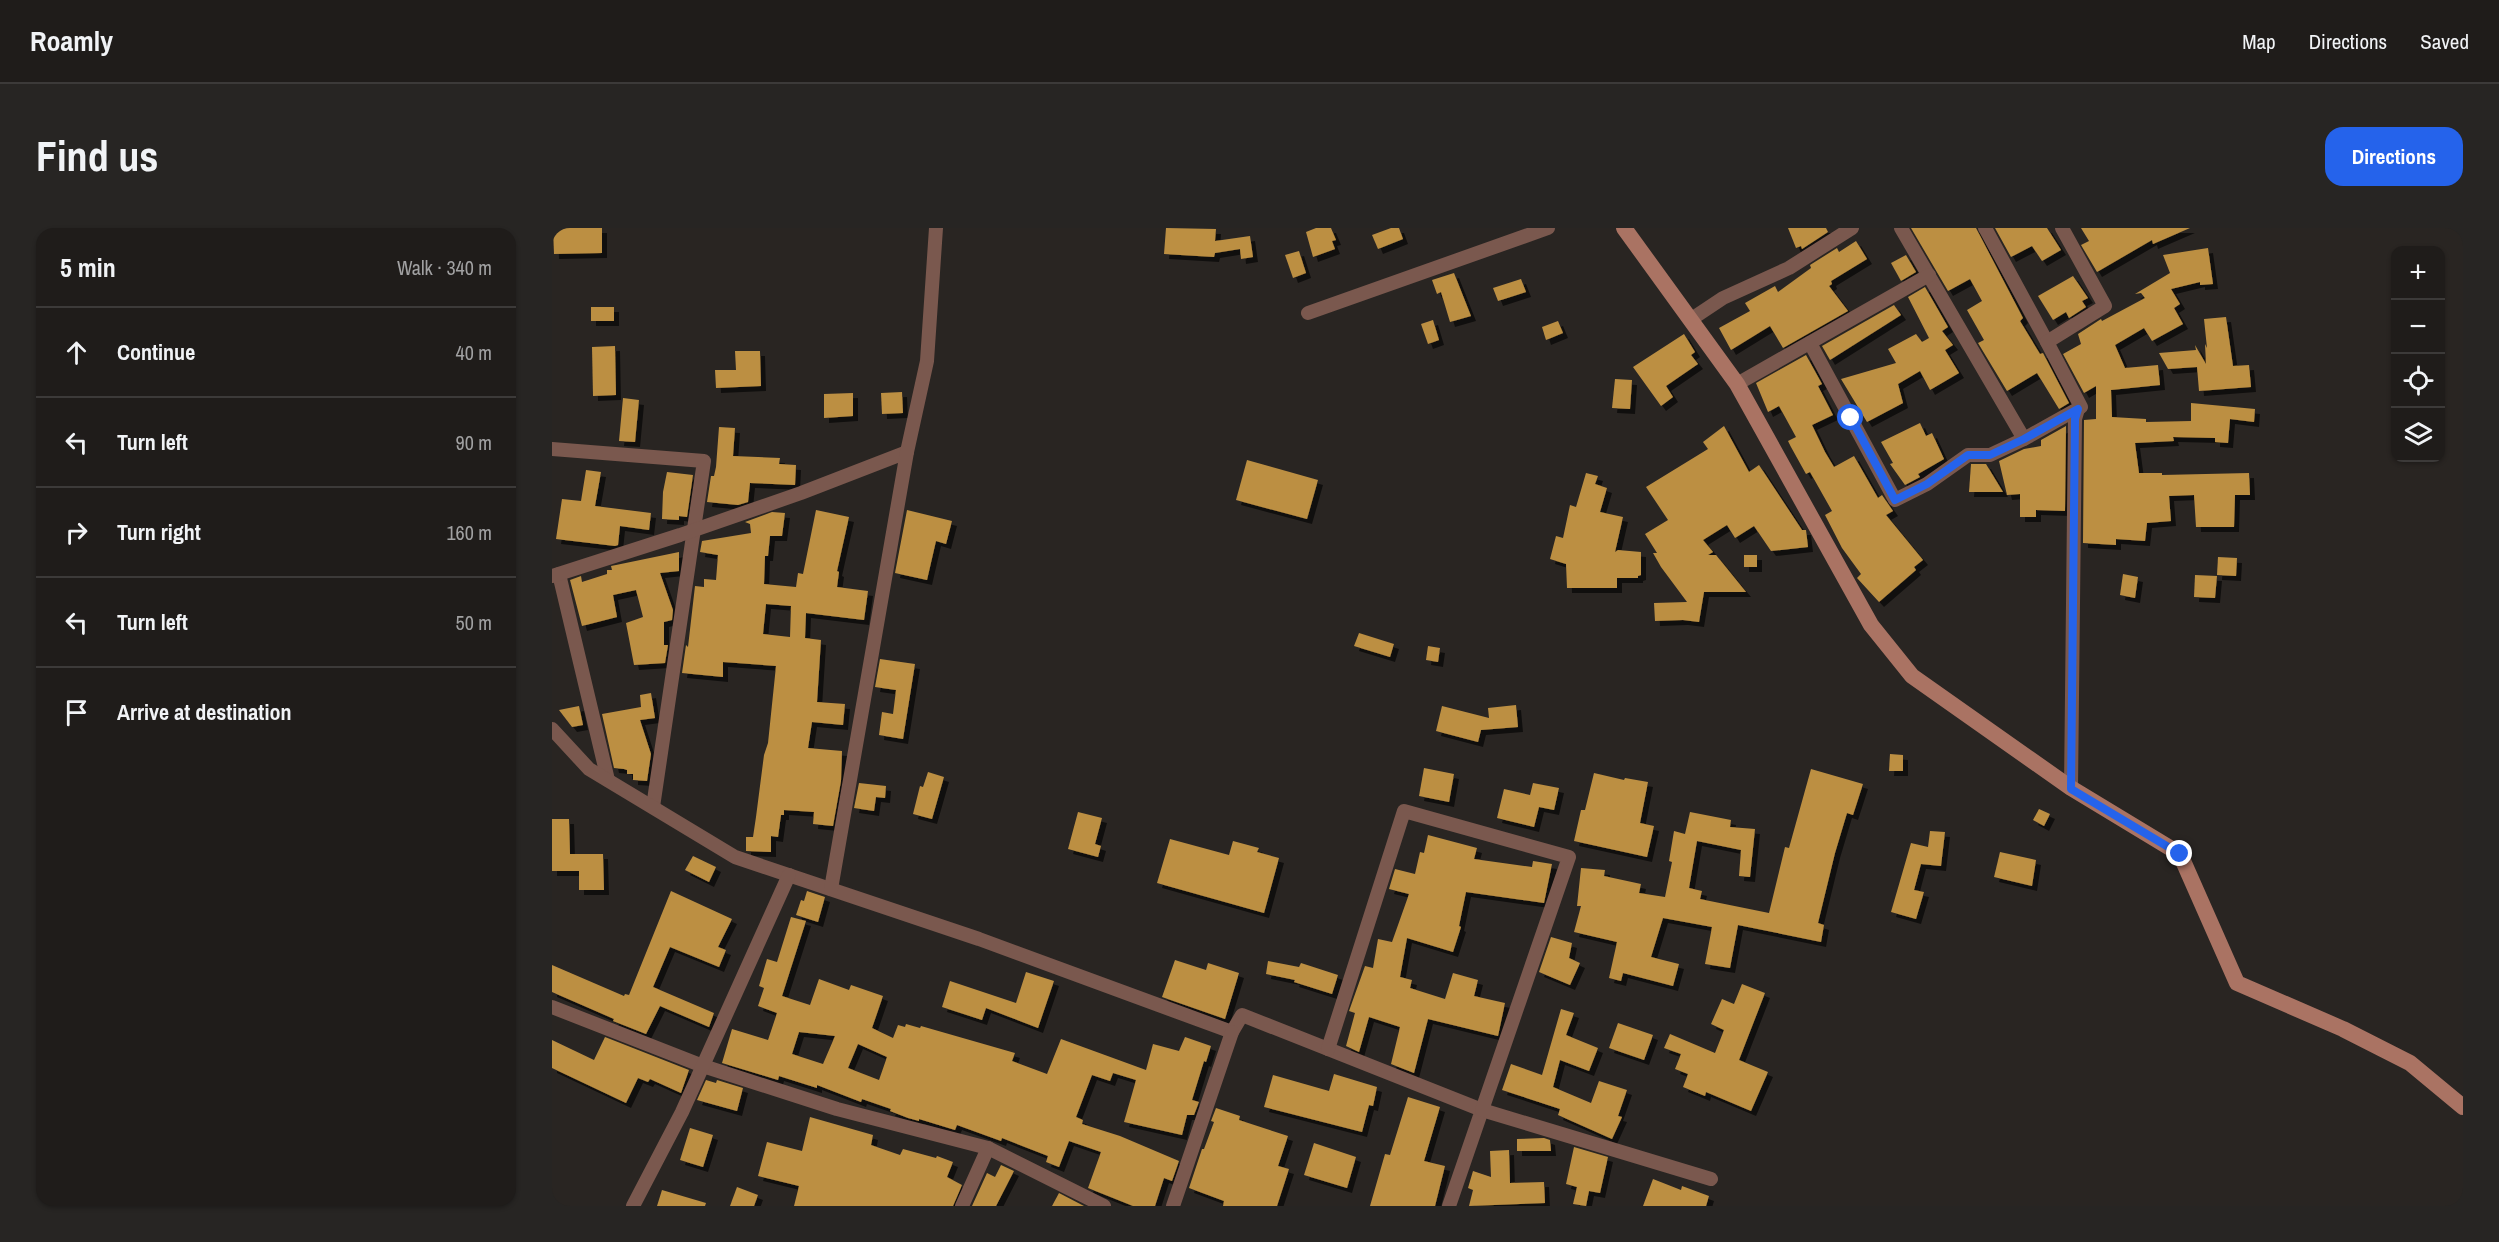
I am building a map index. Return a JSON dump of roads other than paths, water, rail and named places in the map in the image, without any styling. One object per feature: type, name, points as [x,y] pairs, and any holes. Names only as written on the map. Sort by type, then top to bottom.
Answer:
[{"type":"main road","points":[[1624,228],[1737,384],[1871,625],[1912,676],[2071,789],[2180,854],[2237,983],[2343,1029],[2410,1063],[2463,1107]]},
{"type":"street","points":[[831,889],[908,452],[927,362],[936,228]]},
{"type":"street","points":[[1308,313],[1548,228]]},
{"type":"street","points":[[1690,320],[1723,298],[1789,268],[1852,228]]},
{"type":"street","points":[[1901,228],[1996,395],[2024,439]]},
{"type":"street","points":[[1986,228],[2081,407],[2075,419],[2071,789]]},
{"type":"street","points":[[2047,342],[2104,306],[2062,228]]},
{"type":"street","points":[[1737,384],[1929,275]]},
{"type":"street","points":[[1810,343],[1895,500],[1927,484],[1968,455],[1990,455],[2078,409]]},
{"type":"street","points":[[552,448],[704,461],[653,807]]},
{"type":"street","points":[[608,780],[555,575],[693,531],[908,452]]},
{"type":"street","points":[[552,729],[590,769],[735,857],[979,939],[1232,1032]]},
{"type":"street","points":[[1328,1049],[1404,810],[1569,857],[1449,1206]]},
{"type":"street","points":[[633,1206],[682,1112],[789,875]]},
{"type":"street","points":[[552,1007],[703,1066],[837,1110],[988,1148],[1104,1206]]},
{"type":"street","points":[[1173,1206],[1232,1032],[1242,1015],[1482,1110],[1711,1179]]},
{"type":"street","points":[[962,1206],[988,1148]]}]
